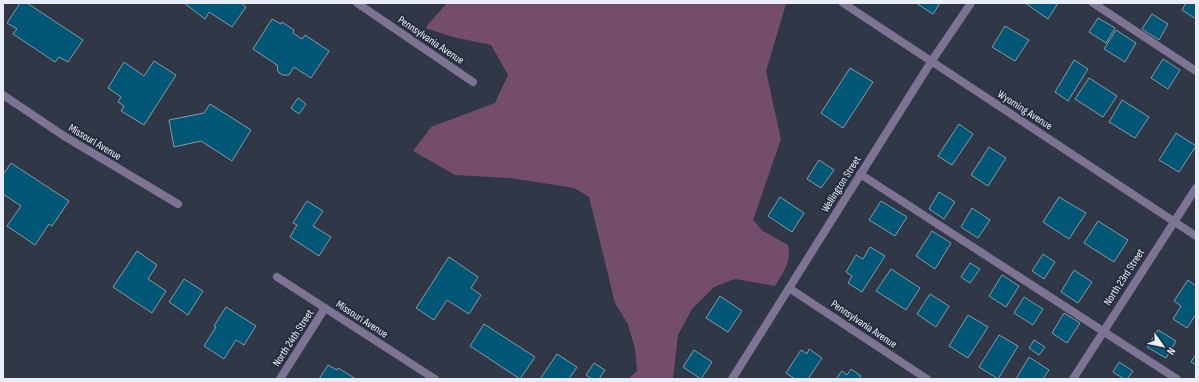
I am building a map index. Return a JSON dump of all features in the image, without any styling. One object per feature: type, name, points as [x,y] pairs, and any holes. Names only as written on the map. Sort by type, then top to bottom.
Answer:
[{"type":"street","name":"Pennsylvania Avenue","points":[[357,3],[473,82]]},
{"type":"street","name":"Wyoming Avenue","points":[[843,3],[1196,236]]},
{"type":"street","name":"Wellington Street","points":[[732,379],[931,62],[971,3]]},
{"type":"street","points":[[1093,3],[1196,70]]},
{"type":"street","name":"Missouri Avenue","points":[[3,95],[64,136],[178,204]]},
{"type":"street","points":[[860,174],[1177,379]]},
{"type":"street","name":"North 23rd Street","points":[[1073,379],[1103,330],[1196,188]]},
{"type":"street","name":"Missouri Avenue","points":[[277,277],[436,379]]},
{"type":"street","name":"Pennsylvania Avenue","points":[[789,288],[926,379]]},
{"type":"street","name":"North 24th Street","points":[[280,379],[325,308]]},
{"type":"shaded area","points":[[447,3],[786,4],[766,71],[781,139],[753,220],[763,231],[788,245],[788,262],[784,272],[775,286],[735,279],[714,287],[692,309],[678,335],[673,379],[628,379],[637,371],[635,349],[628,324],[615,303],[589,197],[574,188],[510,178],[455,175],[413,151],[431,127],[495,103],[508,75],[491,45],[453,37],[425,28]]},
{"type":"building","points":[[20,3],[27,3],[83,40],[68,62],[59,57],[55,62],[13,34],[17,29],[7,23]]},
{"type":"building","points":[[184,3],[241,3],[246,7],[232,27],[209,12],[205,19]]},
{"type":"building","points":[[916,3],[940,3],[933,14]]},
{"type":"building","points":[[1025,3],[1058,3],[1048,19]]},
{"type":"building","points":[[1186,3],[1196,3],[1196,19],[1182,10]]},
{"type":"building","points":[[1152,14],[1168,24],[1159,40],[1142,29]]},
{"type":"building","points":[[1098,18],[1115,28],[1106,43],[1089,32]]},
{"type":"building","points":[[272,19],[281,24],[282,22],[294,30],[293,33],[302,39],[305,35],[329,51],[311,78],[294,67],[289,75],[283,75],[278,72],[277,65],[253,49]]},
{"type":"building","points":[[1005,26],[1029,40],[1015,61],[992,47]]},
{"type":"building","points":[[1116,30],[1136,43],[1125,62],[1104,49]]},
{"type":"building","points":[[1163,59],[1180,70],[1168,89],[1151,78]]},
{"type":"building","points":[[1074,60],[1088,69],[1068,101],[1055,92]]},
{"type":"building","points":[[154,61],[176,75],[144,125],[121,111],[124,106],[118,102],[121,97],[108,88],[124,62],[144,76]]},
{"type":"building","points":[[850,68],[873,82],[843,128],[821,113]]},
{"type":"building","points":[[1089,78],[1117,96],[1103,117],[1075,99]]},
{"type":"building","points":[[298,98],[306,104],[299,114],[291,108]]},
{"type":"building","points":[[1122,100],[1149,117],[1135,138],[1109,122]]},
{"type":"building","points":[[210,104],[251,130],[232,161],[201,141],[174,147],[169,120],[204,113]]},
{"type":"building","points":[[959,124],[973,134],[952,165],[938,156]]},
{"type":"building","points":[[1176,133],[1196,146],[1179,172],[1159,160]]},
{"type":"building","points":[[989,147],[1006,158],[988,186],[971,175]]},
{"type":"building","points":[[819,160],[834,170],[821,188],[807,179]]},
{"type":"building","points":[[11,163],[69,201],[52,226],[49,224],[35,245],[7,226],[21,206],[3,194],[3,175]]},
{"type":"building","points":[[939,192],[955,202],[944,219],[929,209]]},
{"type":"building","points":[[780,197],[804,213],[792,232],[768,216]]},
{"type":"building","points":[[1059,197],[1086,213],[1069,239],[1043,222]]},
{"type":"building","points":[[307,201],[323,211],[313,226],[331,237],[319,256],[290,237],[297,225],[293,223]]},
{"type":"building","points":[[881,201],[907,217],[895,236],[869,220]]},
{"type":"building","points":[[972,208],[990,220],[978,238],[961,227]]},
{"type":"building","points":[[1098,221],[1128,240],[1114,262],[1084,243]]},
{"type":"building","points":[[932,231],[951,243],[935,269],[916,256]]},
{"type":"building","points":[[870,247],[885,256],[862,292],[848,283],[852,276],[846,272],[856,255],[863,259]]},
{"type":"building","points":[[137,251],[157,265],[148,279],[166,291],[152,313],[113,287]]},
{"type":"building","points":[[1043,254],[1055,262],[1044,279],[1032,271]]},
{"type":"building","points":[[449,257],[478,277],[471,288],[481,295],[469,314],[447,300],[434,320],[416,308]]},
{"type":"building","points":[[970,263],[980,269],[970,283],[961,277]]},
{"type":"building","points":[[891,269],[920,288],[906,310],[876,291]]},
{"type":"building","points":[[1074,270],[1092,282],[1078,303],[1061,292]]},
{"type":"building","points":[[1002,275],[1019,286],[1006,307],[989,296]]},
{"type":"building","points":[[184,279],[203,291],[188,315],[169,302]]},
{"type":"building","points":[[1188,280],[1196,286],[1196,314],[1187,328],[1173,319],[1181,306],[1174,301]]},
{"type":"building","points":[[930,294],[949,306],[936,327],[917,314]]},
{"type":"building","points":[[720,296],[742,311],[728,332],[706,318]]},
{"type":"building","points":[[1024,297],[1043,309],[1033,325],[1014,313]]},
{"type":"building","points":[[226,307],[256,326],[244,345],[236,340],[224,359],[204,346]]},
{"type":"building","points":[[1064,313],[1080,323],[1067,343],[1052,333]]},
{"type":"building","points":[[968,315],[988,327],[968,358],[949,346]]},
{"type":"building","points":[[484,324],[535,357],[520,379],[470,346]]},
{"type":"building","points":[[1158,330],[1176,341],[1166,358],[1147,347]]},
{"type":"building","points":[[999,335],[1018,346],[998,379],[979,367]]},
{"type":"building","points":[[1034,340],[1045,347],[1039,355],[1029,348]]},
{"type":"building","points":[[809,349],[822,358],[808,379],[795,379],[786,373],[801,350],[807,354]]},
{"type":"building","points":[[694,350],[712,362],[701,379],[683,367]]},
{"type":"building","points":[[557,354],[577,367],[569,379],[540,379]]},
{"type":"building","points":[[1196,354],[1196,365],[1191,362]]},
{"type":"building","points":[[1029,357],[1049,370],[1043,379],[1016,379]]},
{"type":"building","points":[[1119,362],[1133,371],[1127,379],[1124,379],[1113,372]]},
{"type":"building","points":[[594,363],[605,370],[599,379],[592,379],[586,375]]},
{"type":"building","points":[[328,365],[337,370],[338,368],[356,379],[319,379]]},
{"type":"building","points":[[851,369],[861,376],[859,379],[836,379],[842,371],[847,375]]}]
